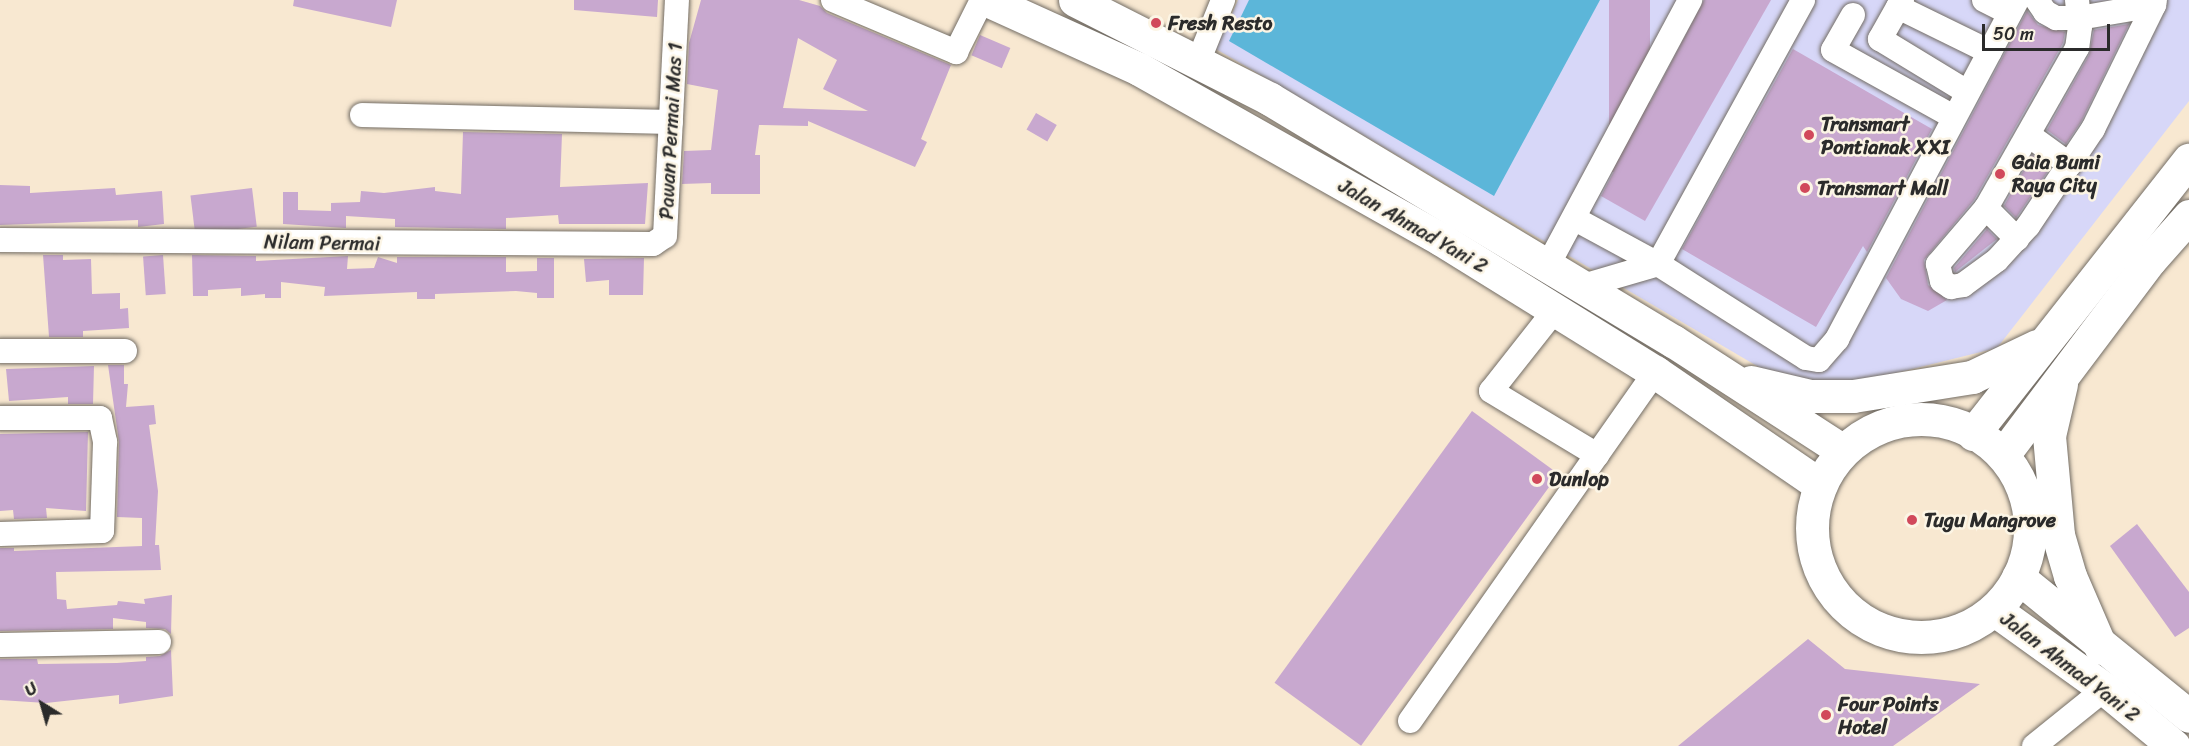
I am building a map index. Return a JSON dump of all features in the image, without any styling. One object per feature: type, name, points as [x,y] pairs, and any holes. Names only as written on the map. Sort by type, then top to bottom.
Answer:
[{"type":"highway","name":"Jalan Ahmad Yani 2","points":[[987,0],[1139,69],[1442,240],[1655,372],[1820,485]]},
{"type":"highway","name":"Jalan Ahmad Yani 2","points":[[1075,0],[1270,99],[1732,377],[1844,451]]},
{"type":"highway","points":[[1973,434],[2189,160]]},
{"type":"highway","points":[[2002,455],[2067,368],[2189,216]]},
{"type":"highway","points":[[1732,377],[1810,396],[1853,396],[1972,377],[2042,344]]},
{"type":"highway","points":[[2067,368],[2051,418],[2053,505],[2061,552],[2101,648]]},
{"type":"highway","name":"Jalan Ahmad Yani 2","points":[[1916,418],[1945,421],[1973,434],[2002,455],[2019,476],[2029,504],[2031,534],[2018,577],[1995,610],[1964,628],[1920,638],[1893,635],[1869,625],[1835,596],[1817,565],[1812,538],[1813,511],[1820,485],[1844,451],[1888,423],[1916,418]]},
{"type":"highway","name":"Jalan Ahmad Yani 2","points":[[2018,577],[2101,648],[2189,716]]},
{"type":"highway","name":"Jalan Ahmad Yani 2","points":[[1995,610],[2105,688],[2174,746]]},
{"type":"street","name":"Pawan Permai Mas 1","points":[[643,242],[653,244],[665,236],[677,0]]},
{"type":"street","points":[[846,3],[956,52],[982,0]]},
{"type":"street","points":[[1198,62],[1223,0]]},
{"type":"street","points":[[1548,265],[1575,219],[1690,0]]},
{"type":"street","points":[[1583,286],[1658,264],[1803,0]]},
{"type":"street","points":[[1575,219],[1658,264],[1806,358],[1819,360],[1837,339],[2013,7],[1984,0]]},
{"type":"street","points":[[2037,0],[2045,12],[2056,18],[2078,9],[2154,3],[2093,129],[2070,165],[2017,239],[1963,285],[1951,287],[1942,281],[1938,264],[1986,208],[2030,136],[2078,48],[2078,9]]},
{"type":"street","points":[[1967,92],[1880,39],[1900,3],[1990,52]]},
{"type":"street","points":[[1853,15],[1833,50],[1954,117]]},
{"type":"street","points":[[362,115],[671,122]]},
{"type":"street","points":[[2030,136],[2070,165]]},
{"type":"street","points":[[1986,208],[2017,239]]},
{"type":"street","name":"Nilam Permai","points":[[0,240],[398,244],[643,242]]},
{"type":"street","points":[[1555,310],[1491,391],[1597,455]]},
{"type":"street","points":[[0,351],[125,351]]},
{"type":"street","points":[[1410,721],[1655,372]]},
{"type":"street","points":[[0,418],[100,418],[104,427],[102,531],[0,534]]},
{"type":"street","points":[[0,645],[159,642]]},
{"type":"street","points":[[2034,746],[2105,688]]},
{"type":"shaded area","points":[[1238,0],[2189,0],[2189,101],[1997,348],[1840,387],[1793,387],[1216,49]]},
{"type":"water","points":[[1249,0],[1600,0],[1494,196],[1229,41]]},
{"type":"building","points":[[294,0],[397,0],[391,27],[293,6]]},
{"type":"building","points":[[574,0],[658,0],[657,17],[574,10]]},
{"type":"building","points":[[701,0],[799,0],[820,6],[827,13],[951,65],[921,139],[927,142],[915,167],[808,121],[808,126],[759,125],[755,155],[760,155],[760,194],[711,194],[711,183],[682,184],[684,151],[711,150],[718,90],[687,84],[689,43]],"holes":[[[798,38],[837,60],[823,89],[868,111],[783,108]]]},
{"type":"building","points":[[1609,0],[1650,0],[1650,172],[1609,172]]},
{"type":"building","points":[[1704,0],[1771,0],[1645,221],[1601,196]]},
{"type":"building","points":[[2027,11],[2038,25],[2065,32],[2063,43],[1974,200],[1924,260],[1928,285],[1947,300],[1928,311],[1901,299],[1886,278]]},
{"type":"building","points":[[2129,24],[2081,122],[2066,144],[2047,130],[2089,55],[2094,30]]},
{"type":"building","points":[[980,35],[1010,48],[1002,68],[971,55]]},
{"type":"building","name":"Transmart Mall","points":[[1793,49],[1932,129],[1867,252],[1863,246],[1816,327],[1682,249]]},
{"type":"building","points":[[1036,113],[1057,125],[1047,141],[1026,129]]},
{"type":"building","points":[[463,132],[562,134],[560,187],[648,183],[645,224],[559,224],[558,215],[506,218],[506,229],[395,227],[395,219],[346,216],[346,228],[283,224],[283,192],[298,192],[298,210],[331,211],[331,203],[360,202],[361,191],[384,193],[435,187],[435,191],[461,194]]},
{"type":"building","points":[[2032,155],[2050,168],[2016,218],[2004,206]]},
{"type":"building","points":[[0,185],[30,186],[30,193],[115,188],[116,195],[162,191],[164,224],[138,227],[138,220],[0,225]]},
{"type":"building","points":[[252,188],[257,227],[195,234],[190,196]]},
{"type":"building","points":[[1987,229],[1997,239],[1955,272],[1954,268]]},
{"type":"building","points":[[43,255],[63,255],[63,260],[91,259],[92,294],[120,293],[120,309],[128,308],[129,328],[83,331],[83,337],[49,337]]},
{"type":"building","points":[[163,255],[166,294],[146,295],[143,256]]},
{"type":"building","points":[[192,255],[256,256],[256,261],[348,256],[347,269],[374,268],[378,257],[397,263],[397,257],[506,257],[506,272],[537,271],[537,258],[554,258],[554,298],[537,298],[537,293],[516,291],[435,294],[435,299],[417,299],[417,292],[324,296],[325,287],[281,282],[281,298],[265,298],[265,294],[241,296],[241,288],[208,290],[208,296],[193,296]]},
{"type":"building","points":[[644,258],[643,295],[609,295],[609,280],[586,282],[584,259]]},
{"type":"building","points":[[108,365],[124,365],[124,384],[128,384],[126,407],[154,405],[156,424],[149,425],[158,491],[155,545],[159,545],[161,570],[56,572],[57,599],[66,600],[67,609],[117,605],[118,601],[145,604],[144,599],[172,595],[171,634],[165,629],[146,628],[146,622],[113,618],[113,629],[0,631],[0,548],[14,548],[14,551],[142,546],[142,518],[117,517],[119,442]]},
{"type":"building","points":[[94,366],[93,404],[68,404],[68,397],[9,401],[6,369]]},
{"type":"building","points":[[1472,411],[1559,474],[1361,746],[1275,683]]},
{"type":"building","points":[[88,432],[86,511],[46,508],[47,518],[14,519],[13,510],[0,511],[0,434]]},
{"type":"building","points":[[2137,524],[2189,592],[2189,628],[2175,637],[2110,546]]},
{"type":"building","name":"Four Points Hotel","points":[[1808,639],[1845,669],[1980,684],[1893,746],[1678,746]]},
{"type":"building","points":[[171,650],[173,696],[119,704],[119,695],[46,703],[0,700],[0,659],[37,659],[38,664],[117,663],[146,661],[146,657],[160,656]]},
{"type":"place","name":"Fresh Resto","points":[[1156,23]]},
{"type":"place","name":"Transmart Pontianak XXI","points":[[1809,135]]},
{"type":"place","name":"Gaia Bumi Raya City","points":[[2000,174]]},
{"type":"place","name":"Transmart Mall","points":[[1805,188]]},
{"type":"place","name":"Dunlop","points":[[1537,479]]},
{"type":"place","name":"Tugu Mangrove","points":[[1912,520]]},
{"type":"place","name":"Four Points Hotel","points":[[1826,715]]}]
